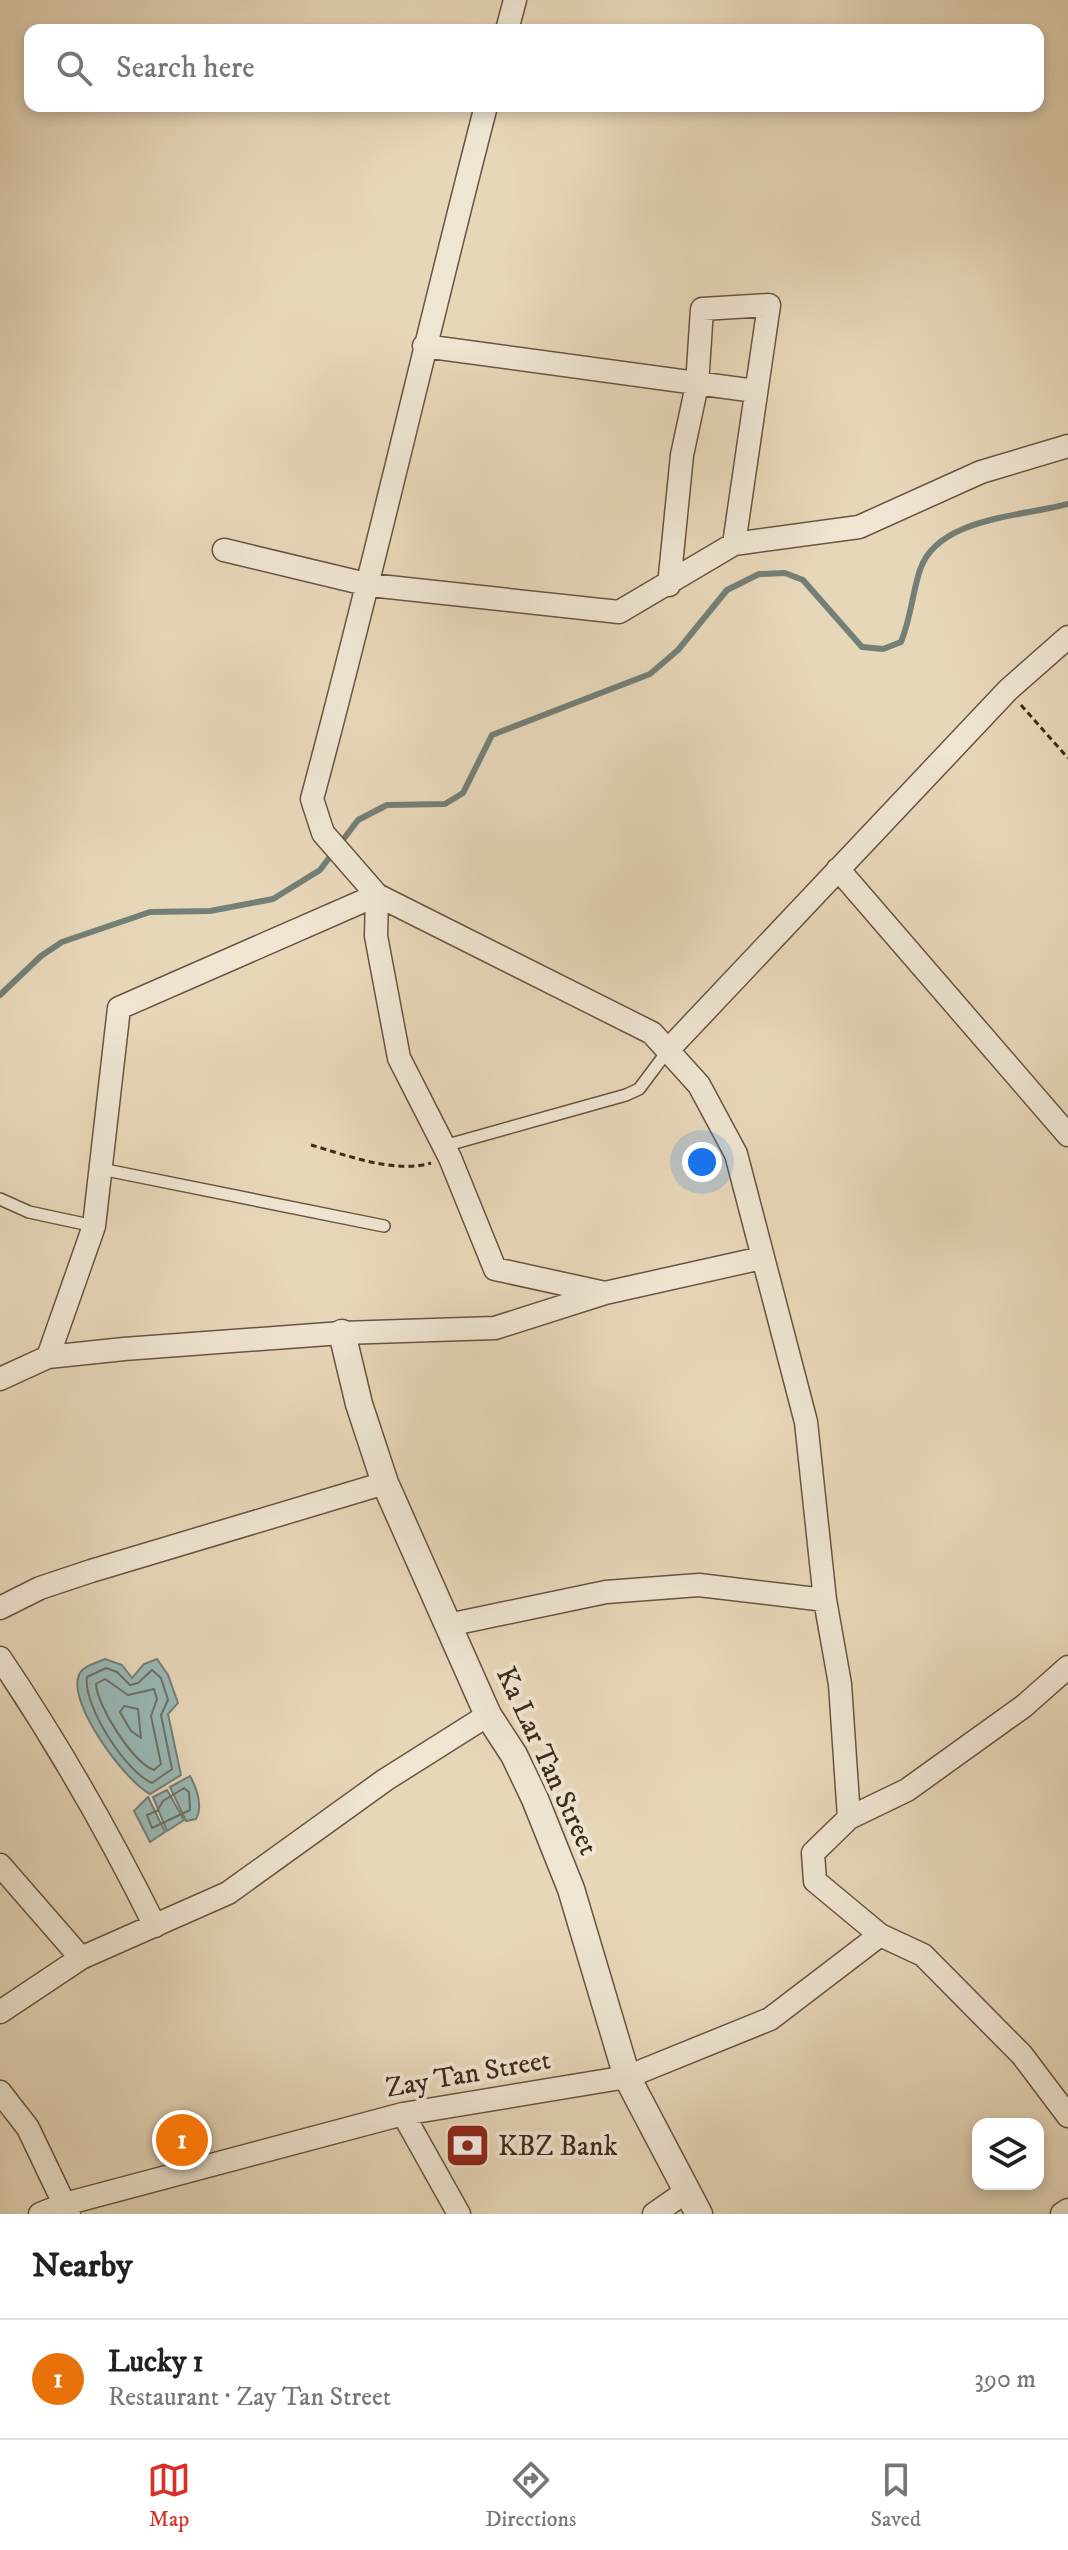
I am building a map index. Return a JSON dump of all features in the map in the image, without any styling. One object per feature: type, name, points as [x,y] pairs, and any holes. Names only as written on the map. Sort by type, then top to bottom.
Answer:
[{"type":"street","points":[[509,24],[515,0]]},
{"type":"street","points":[[484,112],[424,346],[370,585],[312,799],[323,833],[377,895],[652,1033],[699,1085],[736,1154],[806,1422],[825,1600],[840,1684],[849,1818]]},
{"type":"street","points":[[669,585],[682,455],[697,385],[702,309],[769,305],[734,544]]},
{"type":"street","points":[[424,346],[755,391]]},
{"type":"street","points":[[224,550],[370,585],[619,612],[734,544],[859,527],[981,472],[1068,446]]},
{"type":"street","points":[[669,1049],[1008,690],[1068,637]]},
{"type":"street","points":[[838,869],[1068,1135]]},
{"type":"street","points":[[377,895],[376,936],[399,1058],[447,1152],[495,1269],[605,1293]]},
{"type":"street","points":[[48,1357],[94,1226],[119,1008],[377,895]]},
{"type":"street","points":[[0,1379],[48,1357],[342,1333],[495,1328],[605,1293],[762,1258]]},
{"type":"street","name":"Ka Lar Tan Street","points":[[342,1333],[359,1404],[385,1483],[488,1715],[514,1755],[571,1889],[627,2077],[693,2203]]},
{"type":"street","points":[[0,1608],[40,1588],[91,1571],[385,1483]]},
{"type":"street","points":[[448,1625],[606,1592],[699,1585],[825,1600]]},
{"type":"street","points":[[0,1658],[40,1718],[118,1851],[155,1926]]},
{"type":"street","points":[[1068,1667],[1024,1706],[907,1790],[849,1818],[813,1853],[815,1881],[880,1935],[923,1955],[1022,2055],[1068,2116]]},
{"type":"street","points":[[0,2012],[81,1958],[228,1893],[434,1746],[488,1715]]},
{"type":"street","points":[[0,1865],[81,1958]]},
{"type":"street","name":"Zay Tan Street","points":[[40,2214],[403,2114],[627,2077],[770,2019],[880,1935]]},
{"type":"street","points":[[0,2092],[28,2128],[67,2209]]},
{"type":"street","points":[[403,2114],[459,2214]]},
{"type":"street","points":[[654,2214],[693,2203]]},
{"type":"street","points":[[1062,2214],[1068,2210]]},
{"type":"lane","points":[[447,1152],[639,1089],[669,1049]]},
{"type":"lane","points":[[101,1169],[384,1226]]},
{"type":"lane","points":[[0,1199],[29,1212],[94,1226]]},
{"type":"path","points":[[1008,690],[1068,758]]},
{"type":"path","points":[[311,1145],[356,1158],[417,1167],[447,1152]]},
{"type":"water","points":[[105,1659],[122,1665],[132,1678],[144,1664],[157,1659],[168,1675],[178,1703],[168,1714],[181,1775],[150,1794],[113,1758],[82,1704],[79,1675],[86,1667]]},
{"type":"water","points":[[190,1776],[197,1792],[199,1809],[196,1819],[186,1821],[170,1787]]},
{"type":"water","points":[[167,1790],[184,1820],[167,1831],[153,1797]]},
{"type":"water","points":[[148,1797],[165,1832],[150,1842],[134,1811]]},
{"type":"waterway","points":[[0,995],[41,956],[62,942],[150,912],[210,911],[273,899],[320,870],[358,820],[387,805],[445,804],[463,793],[492,735],[650,674],[678,650],[727,590],[759,574],[785,573],[803,580],[862,647],[883,649],[901,642],[920,570],[929,552],[944,539],[984,522],[1068,504]]},
{"type":"place","name":"Lucky 1","points":[[182,2140]]},
{"type":"place","name":"KBZ Bank","points":[[467,2146]]}]
